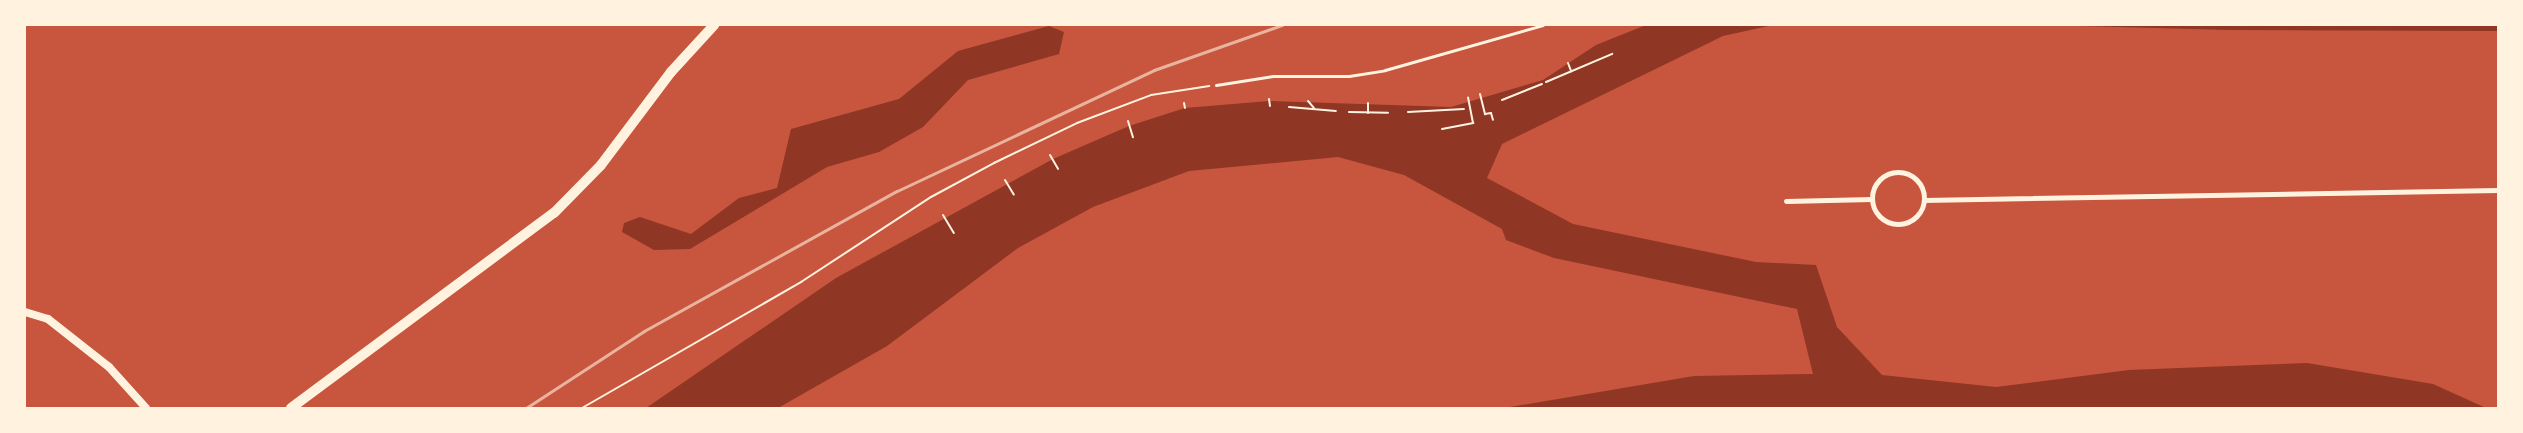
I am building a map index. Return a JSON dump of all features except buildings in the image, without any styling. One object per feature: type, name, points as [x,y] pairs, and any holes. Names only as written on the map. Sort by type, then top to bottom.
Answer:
[{"type":"main road","points":[[303,408],[572,196],[714,25]]},
{"type":"main road","points":[[291,408],[392,336]]},
{"type":"street","points":[[1898,171],[1920,183],[1924,200],[1917,216],[1902,224],[1878,215],[1872,199],[1882,177],[1898,171]]},
{"type":"street","points":[[1924,200],[2498,190]]},
{"type":"street","points":[[1786,201],[1872,199]]},
{"type":"street","points":[[25,312],[48,319],[109,366],[146,408]]},
{"type":"lane","points":[[1216,85],[1273,76],[1349,76],[1385,70],[1543,25]]},
{"type":"path","points":[[1546,82],[1612,54]]},
{"type":"path","points":[[1568,64],[1571,71]]},
{"type":"path","points":[[1529,84],[1531,89]]},
{"type":"path","points":[[1502,100],[1542,84]]},
{"type":"path","points":[[582,408],[860,247],[931,196],[1024,148],[1150,95],[1216,85]]},
{"type":"path","points":[[1480,94],[1485,114],[1491,113],[1493,120]]},
{"type":"path","points":[[1442,128],[1474,123],[1468,97]]},
{"type":"path","points":[[1269,99],[1270,106]]},
{"type":"path","points":[[1308,100],[1315,109]]},
{"type":"path","points":[[1184,103],[1185,108]]},
{"type":"path","points":[[1368,103],[1368,113]]},
{"type":"path","points":[[1430,106],[1430,111]]},
{"type":"path","points":[[1289,107],[1336,111]]},
{"type":"path","points":[[1408,112],[1464,109]]},
{"type":"path","points":[[1348,112],[1388,113]]},
{"type":"path","points":[[1128,121],[1133,137]]},
{"type":"path","points":[[1050,155],[1058,170]]},
{"type":"path","points":[[1005,180],[1014,196]]},
{"type":"path","points":[[943,215],[954,233]]},
{"type":"shaded area","points":[[1646,25],[1773,25],[1723,36],[1502,144],[1487,178],[1573,224],[1756,262],[1816,265],[1837,327],[1882,375],[1996,387],[2129,370],[2307,363],[2433,384],[2486,408],[1504,408],[1694,376],[1813,374],[1797,309],[1554,258],[1506,240],[1502,229],[1404,175],[1338,157],[1189,171],[1093,207],[1018,248],[887,346],[778,408],[646,408],[836,278],[1053,159],[1129,126],[1185,108],[1269,101],[1451,107],[1543,80],[1596,45]]},
{"type":"shaded area","points":[[2041,25],[2498,25],[2498,31],[2231,30]]},
{"type":"shaded area","points":[[1049,26],[1064,32],[1059,54],[968,80],[923,127],[879,152],[827,167],[690,249],[654,250],[622,232],[624,223],[640,217],[691,234],[739,198],[777,188],[791,129],[899,99],[958,51]]},
{"type":"railway","points":[[526,408],[644,331],[897,191],[1154,70],[1282,25]]}]
